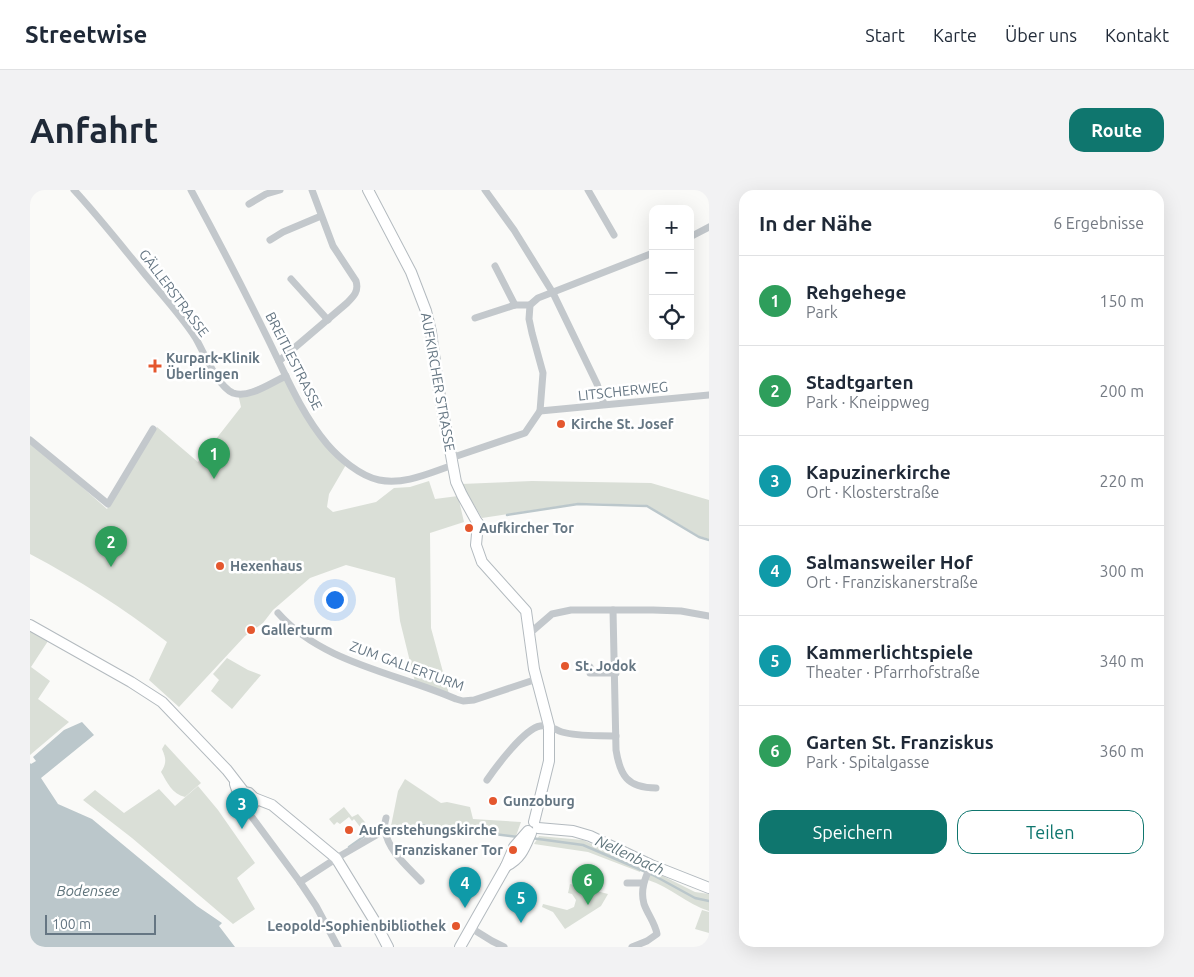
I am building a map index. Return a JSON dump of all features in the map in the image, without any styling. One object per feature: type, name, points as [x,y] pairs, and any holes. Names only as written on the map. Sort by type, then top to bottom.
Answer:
[{"type":"street","name":"GÄLLERSTRASSE","points":[[74,190],[170,305],[195,338],[207,361],[225,387],[231,392],[238,394],[252,392],[286,376]]},
{"type":"street","name":"BREITLESTRASSE","points":[[191,190],[243,288],[297,398],[327,444],[347,463],[359,471],[379,480],[417,478],[452,461],[525,433],[540,410]]},
{"type":"street","points":[[249,204],[266,194],[280,190]]},
{"type":"street","points":[[279,361],[347,303],[354,296],[358,287],[334,246],[312,190]]},
{"type":"street","name":"AUFKIRCHER STRASSE","points":[[368,190],[411,272],[426,312],[456,482],[478,522],[476,545],[478,554],[490,572],[526,611],[537,679],[549,726],[549,761],[533,828],[518,847]]},
{"type":"street","points":[[485,190],[514,230],[553,293],[604,404]]},
{"type":"street","points":[[588,190],[614,235]]},
{"type":"street","points":[[270,240],[283,232],[321,216]]},
{"type":"street","points":[[694,236],[709,227]]},
{"type":"street","points":[[475,318],[515,305],[530,305],[538,298],[649,255]]},
{"type":"street","points":[[495,266],[515,305]]},
{"type":"street","points":[[291,278],[328,320]]},
{"type":"street","points":[[530,305],[529,319],[543,373],[540,410]]},
{"type":"street","name":"LITSCHERWEG","points":[[540,410],[709,395]]},
{"type":"street","points":[[30,440],[108,504],[153,429]]},
{"type":"street","points":[[530,633],[552,614],[570,610],[680,611],[709,616]]},
{"type":"street","points":[[613,610],[616,673],[616,750],[619,768],[624,777],[634,784],[656,788]]},
{"type":"street","name":"ZUM GALLERTURM","points":[[278,613],[295,630],[320,646],[456,700],[474,700],[537,679]]},
{"type":"street","points":[[30,625],[131,682],[162,702],[180,720],[235,780],[241,794],[238,804],[246,809],[300,882],[316,906],[338,947]]},
{"type":"street","points":[[590,668],[590,673],[616,673]]},
{"type":"street","points":[[487,780],[500,761],[525,736],[539,726],[549,726],[562,732],[582,735],[616,736]]},
{"type":"street","points":[[241,794],[249,793],[254,798],[272,804],[336,858],[374,920],[388,947]]},
{"type":"street","points":[[246,809],[252,805],[254,798]]},
{"type":"street","points":[[386,818],[385,830],[398,857],[421,881]]},
{"type":"street","points":[[533,828],[573,832],[590,836],[650,867],[709,888]]},
{"type":"street","points":[[300,882],[336,858],[385,830]]},
{"type":"street","points":[[506,866],[516,861],[518,847]]},
{"type":"street","points":[[460,947],[518,847]]},
{"type":"street","points":[[632,947],[647,941],[657,934],[656,926],[644,904],[644,880],[650,867]]},
{"type":"street","points":[[627,883],[644,880]]},
{"type":"street","points":[[471,928],[504,947]]},
{"type":"shaded area","points":[[286,376],[312,422],[347,463],[329,494],[327,507],[333,512],[376,502],[394,488],[410,487],[429,481],[435,499],[458,496],[464,522],[430,533],[431,628],[449,694],[415,682],[400,621],[395,578],[346,565],[310,578],[273,610],[263,623],[245,636],[179,707],[149,680],[167,642],[100,595],[30,554],[30,444],[48,457],[107,509],[157,427],[198,462],[241,407],[238,394]]},
{"type":"shaded area","points":[[532,481],[651,483],[709,500],[709,539],[699,536],[647,505],[580,503],[482,518],[461,484]]},
{"type":"shaded area","points":[[30,631],[48,641],[31,667],[50,681],[38,699],[69,722],[30,755]]},
{"type":"shaded area","points":[[227,658],[261,675],[232,709],[211,691],[219,680],[213,674]]},
{"type":"shaded area","points":[[165,744],[201,783],[185,797],[173,790],[161,772],[165,763],[162,749]]},
{"type":"shaded area","points":[[405,779],[441,803],[447,802],[470,807],[473,819],[521,822],[516,836],[391,826],[398,791]]},
{"type":"shaded area","points":[[198,786],[218,810],[255,863],[237,878],[255,909],[233,924],[132,838],[83,800],[95,790],[124,813],[159,789],[175,806]]},
{"type":"shaded area","points":[[344,807],[352,817],[358,814],[370,828],[364,832],[354,819],[352,821],[349,817],[340,824],[337,822],[334,825],[329,819]]},
{"type":"shaded area","points":[[539,836],[583,840],[642,867],[640,872],[588,852],[534,844]]},
{"type":"shaded area","points":[[651,870],[695,892],[709,894],[709,911],[648,880]]},
{"type":"shaded area","points":[[570,884],[608,894],[601,906],[565,929],[553,912],[542,907],[543,904],[567,910],[574,907],[576,900],[572,894],[568,893]]},
{"type":"shaded area","points":[[702,910],[709,912],[709,933],[695,929]]},
{"type":"water","name":"Bodensee","points":[[82,722],[94,735],[41,778],[58,804],[92,819],[197,906],[222,923],[219,926],[235,947],[30,947],[30,763],[36,761],[33,757],[64,730]]},
{"type":"waterway","points":[[507,515],[578,504],[647,506],[699,537],[709,540]]},
{"type":"waterway","name":"Nellenbach","points":[[420,825],[518,837]]},
{"type":"waterway","points":[[349,847],[366,835]]},
{"type":"waterway","name":"Nellenbach","points":[[531,838],[583,845],[653,875],[695,898],[709,901]]},
{"type":"place","name":"Kurpark-Klinik Überlingen","points":[[155,366]]},
{"type":"place","name":"Kirche St. Josef","points":[[561,424]]},
{"type":"place","name":"Rehgehege","points":[[214,479]]},
{"type":"place","name":"Aufkircher Tor","points":[[469,528]]},
{"type":"place","name":"Hexenhaus","points":[[220,566]]},
{"type":"place","name":"Stadtgarten","points":[[111,567]]},
{"type":"place","name":"Gallerturm","points":[[251,630]]},
{"type":"place","name":"St. Jodok","points":[[565,666]]},
{"type":"place","name":"Gunzoburg","points":[[493,801]]},
{"type":"place","name":"Kapuzinerkirche","points":[[242,829]]},
{"type":"place","name":"Auferstehungskirche","points":[[349,830]]},
{"type":"place","name":"Franziskaner Tor","points":[[513,850]]},
{"type":"place","name":"Garten St. Franziskus","points":[[588,905]]},
{"type":"place","name":"Salmansweiler Hof","points":[[465,908]]},
{"type":"place","name":"Kammerlichtspiele","points":[[521,923]]},
{"type":"place","name":"Leopold-Sophienbibliothek","points":[[456,926]]}]
